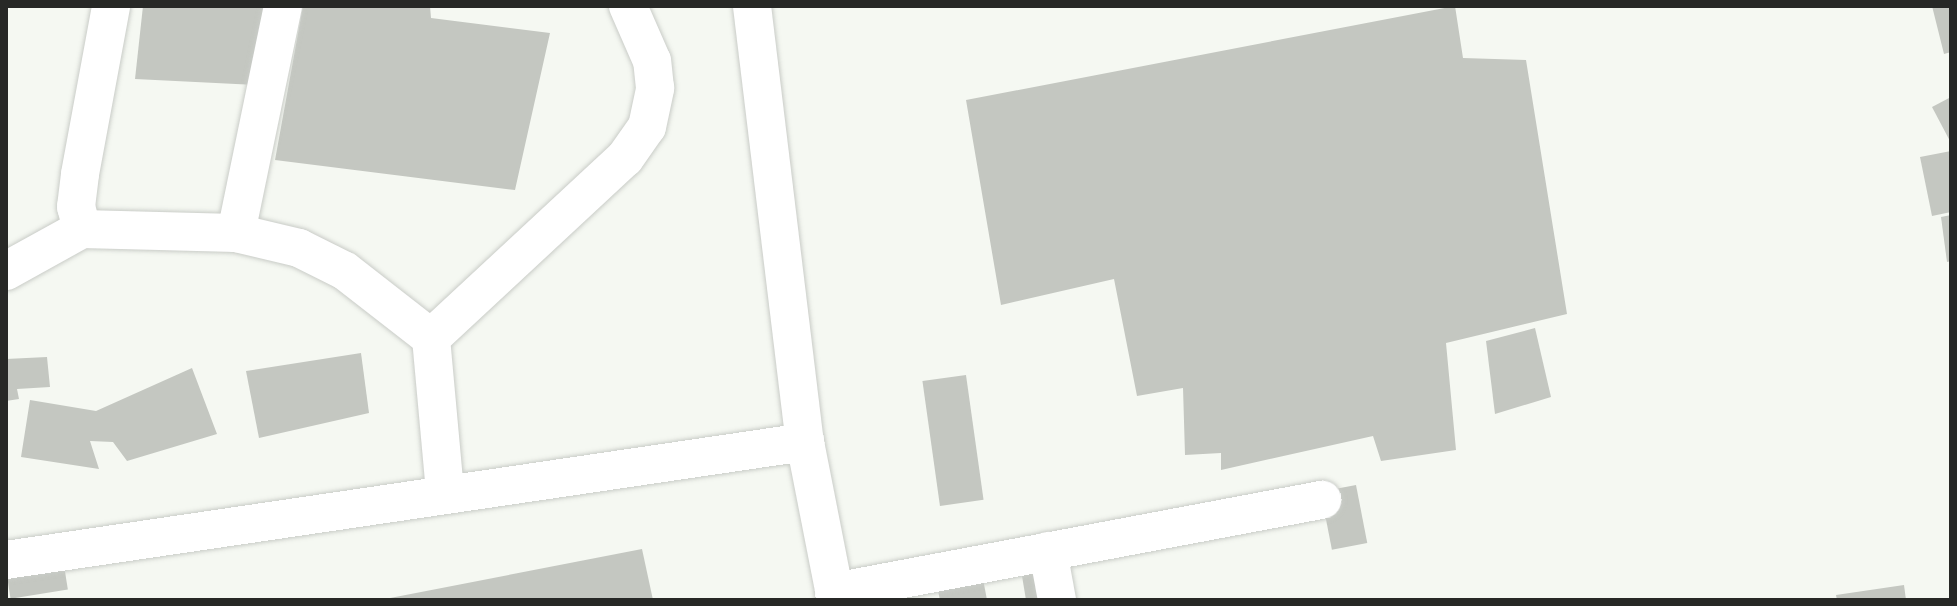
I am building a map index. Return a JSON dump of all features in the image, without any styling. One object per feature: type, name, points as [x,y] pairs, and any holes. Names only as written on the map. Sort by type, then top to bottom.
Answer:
[{"type":"street","points":[[82,229],[76,207],[80,174],[111,6]]},
{"type":"street","points":[[236,233],[283,6]]},
{"type":"street","points":[[431,338],[625,158],[647,127],[655,88],[652,61],[628,6]]},
{"type":"street","points":[[752,6],[805,442],[835,596],[1048,551],[1322,500]]},
{"type":"street","points":[[6,271],[82,229],[236,233],[299,248],[345,271],[431,338],[445,492]]},
{"type":"street","points":[[6,560],[445,492],[805,442]]},
{"type":"street","points":[[1048,551],[1057,600]]},
{"type":"building","points":[[143,6],[265,6],[256,85],[135,79]]},
{"type":"building","points":[[303,6],[430,6],[431,18],[550,33],[515,190],[275,160]]},
{"type":"building","points":[[1455,6],[1463,58],[1526,60],[1567,314],[1446,343],[1456,450],[1381,461],[1373,436],[1221,470],[1221,453],[1185,455],[1183,388],[1137,396],[1114,279],[1001,305],[966,100]]},
{"type":"building","points":[[1932,6],[1951,6],[1951,52],[1944,54]]},
{"type":"building","points":[[1951,97],[1951,143],[1932,107]]},
{"type":"building","points":[[1951,151],[1951,212],[1932,216],[1920,157]]},
{"type":"building","points":[[1951,215],[1951,261],[1947,262],[1941,217]]},
{"type":"building","points":[[1535,328],[1551,397],[1495,414],[1486,341]]},
{"type":"building","points":[[361,353],[369,413],[259,438],[246,371]]},
{"type":"building","points":[[47,357],[50,387],[17,389],[19,399],[6,401],[6,359]]},
{"type":"building","points":[[192,368],[217,434],[127,461],[113,442],[90,441],[99,469],[21,457],[30,400],[96,411]]},
{"type":"building","points":[[966,375],[984,500],[940,506],[922,381]]},
{"type":"building","points":[[1356,485],[1367,543],[1332,550],[1321,492]]},
{"type":"building","points":[[642,549],[653,600],[385,600],[385,599]]},
{"type":"building","points":[[63,559],[68,590],[11,599],[6,568]]},
{"type":"building","points":[[1043,571],[1049,600],[1026,600],[1022,576]]},
{"type":"building","points":[[983,579],[987,600],[940,600],[938,591]]},
{"type":"building","points":[[1904,585],[1906,600],[1837,600],[1836,595]]}]
